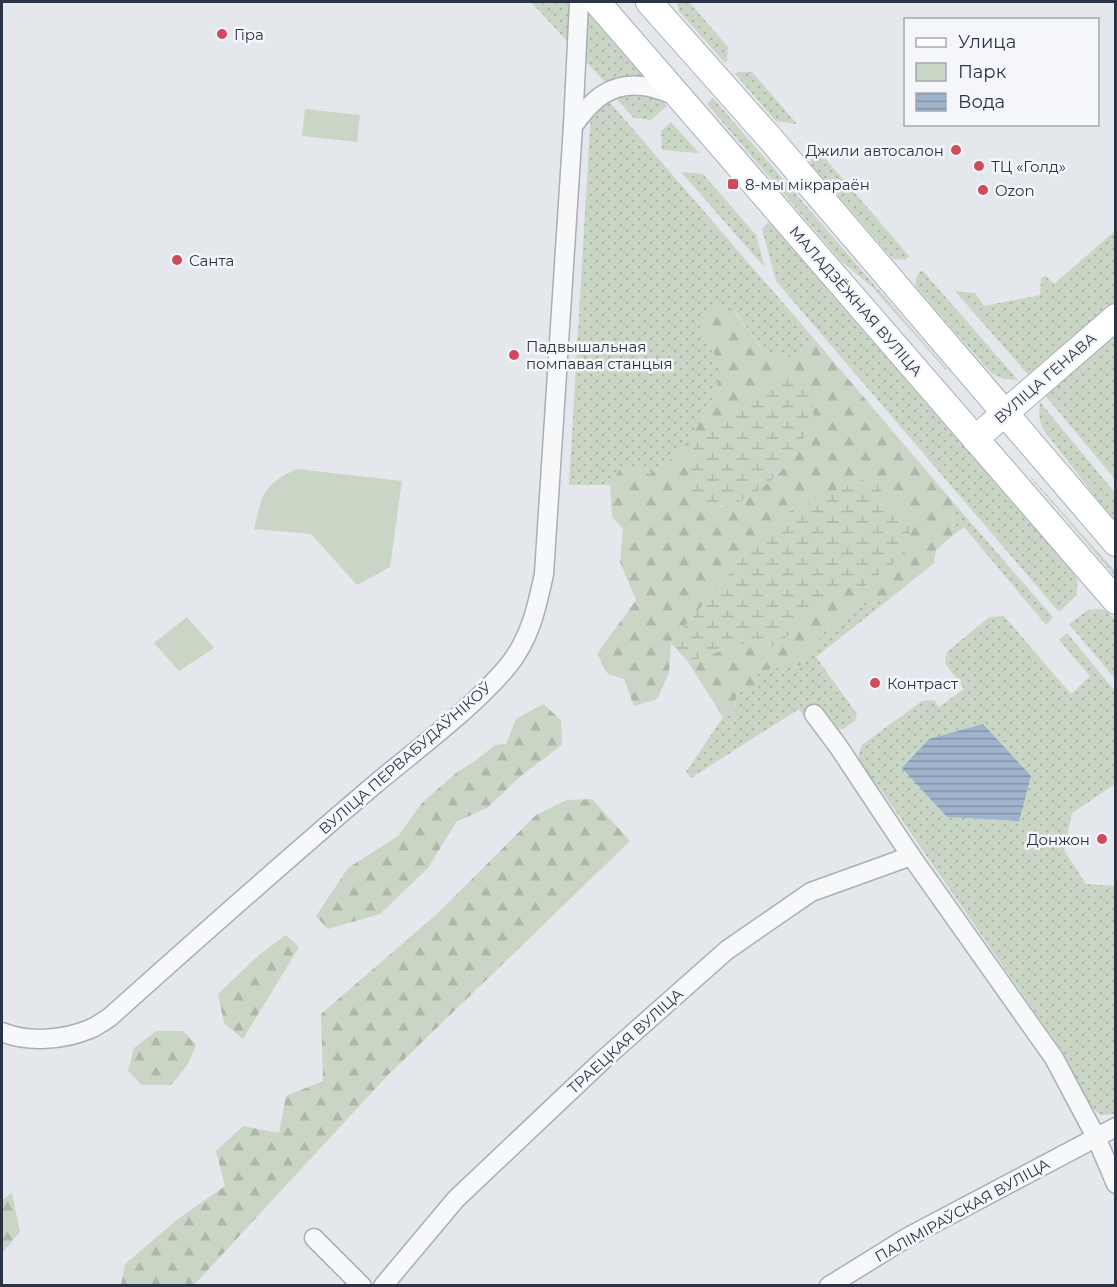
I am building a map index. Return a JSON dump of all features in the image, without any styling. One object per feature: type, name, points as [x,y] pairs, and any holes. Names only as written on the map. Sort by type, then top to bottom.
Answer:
[{"type":"main road","name":"МАЛАДЗЁЖНАЯ ВУЛІЦА","points":[[597,2],[1116,601]]},
{"type":"main road","points":[[649,2],[768,136],[1116,543]]},
{"type":"main road","name":"ВУЛІЦА ГЕНАВА","points":[[975,439],[1116,317]]},
{"type":"street","name":"ВУЛІЦА ПЕРВАБУДАЎНІКОЎ","points":[[2,1032],[34,1039],[63,1036],[90,1029],[110,1017],[483,693],[509,664],[526,638],[537,608],[544,574],[579,2]]},
{"type":"street","points":[[573,126],[589,104],[606,92],[625,86],[644,86],[679,97]]},
{"type":"street","points":[[814,714],[1054,1058],[1096,1137],[1116,1184]]},
{"type":"street","name":"ТРАЕЦКАЯ ВУЛІЦА","points":[[383,1286],[456,1199],[604,1059],[727,950],[811,892],[911,856]]},
{"type":"street","name":"ПАЛІМІРАЎСКАЯ ВУЛІЦА","points":[[829,1286],[908,1237],[1116,1127]]},
{"type":"street","points":[[314,1238],[362,1286]]},
{"type":"green space","points":[[531,2],[571,2],[568,42]]},
{"type":"green space","points":[[677,2],[689,2],[728,47],[725,63],[679,11]]},
{"type":"green space","points":[[586,11],[645,78],[606,83],[583,59]]},
{"type":"green space","points":[[752,72],[797,124],[776,121],[735,74]]},
{"type":"green space","points":[[642,93],[658,97],[667,106],[651,120],[634,118],[614,96]]},
{"type":"green space","points":[[713,98],[946,370],[872,287],[841,261],[707,104]]},
{"type":"green space","points":[[607,99],[815,340],[793,358],[766,355],[734,310],[704,338],[723,368],[710,406],[680,453],[649,474],[621,467],[610,485],[569,485],[591,111]]},
{"type":"green space","points":[[305,109],[360,115],[357,142],[302,136]]},
{"type":"green space","points":[[671,122],[699,153],[662,150],[661,131]]},
{"type":"green space","points":[[817,149],[909,256],[905,260],[893,259],[811,165],[811,156]]},
{"type":"green space","points":[[681,172],[703,174],[756,235],[765,268]]},
{"type":"green space","points":[[769,222],[1072,571],[1077,579],[1077,595],[1059,612],[776,281],[762,229]]},
{"type":"green space","points":[[1115,231],[1115,304],[1031,378],[955,291],[975,293],[984,306],[1040,295],[1041,278],[1046,276],[1054,284]]},
{"type":"green space","points":[[922,270],[1018,380],[1003,379],[991,373],[916,287],[916,277]]},
{"type":"green space","points":[[715,306],[733,310],[766,355],[793,358],[815,340],[953,502],[952,536],[936,550],[934,563],[897,593],[860,607],[823,633],[805,663],[795,667],[776,667],[759,672],[754,688],[736,694],[735,715],[723,717],[688,662],[752,641],[776,647],[837,589],[864,587],[913,518],[886,502],[794,507],[751,547],[671,643],[669,673],[657,699],[634,706],[624,679],[608,674],[597,654],[636,600],[620,562],[623,529],[612,517],[610,485],[621,467],[639,467],[649,474],[680,453],[710,406],[723,368],[704,338],[701,318]],"holes":[[[775,376],[802,378],[795,452],[780,472],[765,485],[747,498],[720,507],[687,462],[695,444],[748,406],[765,383]]]},
{"type":"green space","points":[[1115,332],[1115,479],[1043,393]]},
{"type":"green space","points":[[775,376],[802,378],[813,407],[813,420],[809,430],[784,467],[762,488],[735,502],[721,506],[705,506],[692,492],[689,478],[687,462],[695,444],[748,406],[765,383]]},
{"type":"green space","points":[[1040,402],[1115,493],[1115,522],[1042,428],[1039,416]]},
{"type":"green space","points":[[297,469],[402,481],[390,567],[357,585],[311,534],[254,529],[259,507],[266,492],[277,480]]},
{"type":"green space","points":[[1031,478],[1115,571],[1115,576]]},
{"type":"green space","points":[[861,480],[878,483],[886,502],[913,518],[905,554],[863,587],[837,589],[776,647],[752,641],[688,662],[671,643],[751,547],[794,507]]},
{"type":"green space","points":[[953,502],[1053,617],[1046,625],[964,527],[952,536]]},
{"type":"green space","points":[[897,593],[816,657],[857,714],[855,721],[843,729],[834,730],[817,707],[804,716],[799,709],[691,778],[686,772],[723,717],[735,715],[736,694],[759,672],[776,667],[795,667],[804,663],[823,633],[860,607]]},
{"type":"green space","points":[[1088,610],[1104,610],[1115,619],[1115,679],[1069,624]]},
{"type":"green space","points":[[1004,616],[1071,694],[1090,676],[1059,640],[1067,633],[1115,691],[1115,784],[1072,813],[1064,850],[1086,884],[1115,886],[1115,1114],[1101,1115],[1089,1106],[1064,1054],[881,790],[860,764],[859,752],[862,745],[922,701],[934,700],[939,707],[964,689],[945,663],[947,652],[989,617]],"holes":[[[983,724],[1007,752],[1019,821],[947,817],[903,768]]]},
{"type":"green space","points":[[187,617],[214,648],[179,671],[154,643]]},
{"type":"green space","points":[[543,704],[561,720],[562,745],[522,775],[487,808],[456,822],[428,868],[380,914],[328,929],[316,916],[348,868],[398,836],[422,803],[456,773],[495,745],[506,744],[516,719]]},
{"type":"green space","points":[[592,799],[630,841],[387,1076],[194,1285],[121,1285],[125,1264],[178,1219],[225,1186],[216,1151],[243,1126],[279,1133],[286,1096],[323,1081],[321,1014],[438,913],[536,815],[567,800]]},
{"type":"green space","points":[[286,935],[299,947],[243,1039],[224,1023],[218,994],[259,955]]},
{"type":"green space","points":[[156,1031],[183,1031],[196,1045],[188,1064],[171,1085],[142,1085],[128,1071],[134,1048]]},
{"type":"green space","points":[[12,1193],[20,1232],[2,1253],[2,1200]]},
{"type":"water","points":[[983,724],[1031,776],[1019,821],[947,817],[902,768],[929,739]]},
{"type":"place","name":"Гіра","points":[[222,34]]},
{"type":"place","name":"Джили автосалон","points":[[956,150]]},
{"type":"place","name":"ТЦ «Голд»","points":[[979,166]]},
{"type":"place","name":"8-мы мікрараён","points":[[733,184]]},
{"type":"place","name":"Ozon","points":[[983,190]]},
{"type":"place","name":"Санта","points":[[177,260]]},
{"type":"place","name":"Падвышальная помпавая станцыя","points":[[514,355]]},
{"type":"place","name":"Контраст","points":[[875,683]]},
{"type":"place","name":"Донжон","points":[[1102,839]]}]
